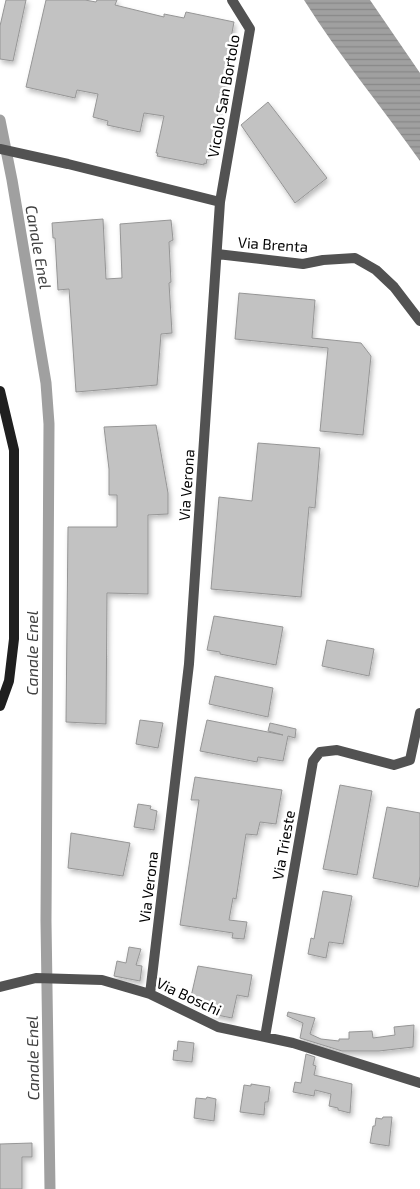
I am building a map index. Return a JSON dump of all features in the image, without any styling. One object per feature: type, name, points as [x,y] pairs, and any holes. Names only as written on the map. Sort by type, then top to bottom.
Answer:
[{"type":"street","name":"Vicolo San Bortolo","points":[[220,202],[250,29],[232,0]]},
{"type":"street","points":[[0,149],[220,202]]},
{"type":"street","name":"Via Verona","points":[[150,994],[189,664],[220,202]]},
{"type":"street","name":"Via Brenta","points":[[217,254],[303,264],[324,260],[355,258],[376,270],[394,286],[420,321]]},
{"type":"street","points":[[0,391],[14,450],[14,639],[9,681],[0,706]]},
{"type":"street","name":"Via Trieste","points":[[265,1037],[313,761],[320,752],[337,750],[394,765],[410,760],[420,713]]},
{"type":"street","name":"Via Boschi","points":[[0,987],[36,978],[102,980],[150,994],[218,1027],[293,1042],[420,1083]]},
{"type":"shaded area","points":[[304,0],[370,0],[420,73],[420,161],[332,41]]},
{"type":"building","points":[[6,0],[26,0],[13,61],[0,59],[0,26]]},
{"type":"building","points":[[46,0],[85,0],[96,2],[97,0],[117,0],[115,5],[164,17],[164,14],[184,18],[186,12],[234,22],[225,70],[228,71],[206,164],[157,156],[158,153],[156,153],[164,116],[144,113],[140,132],[107,125],[108,121],[93,117],[98,94],[77,90],[75,98],[26,87]]},
{"type":"building","points":[[268,102],[327,178],[295,203],[241,125]]},
{"type":"building","points":[[103,219],[106,279],[122,278],[120,224],[171,220],[173,240],[169,242],[171,282],[169,283],[172,333],[161,334],[157,385],[76,392],[69,289],[58,290],[55,238],[53,238],[52,223]]},
{"type":"building","points":[[239,293],[315,300],[312,338],[361,343],[371,356],[363,435],[320,431],[328,348],[235,339]]},
{"type":"building","points":[[156,425],[168,493],[168,514],[148,515],[148,594],[107,593],[106,724],[66,722],[68,527],[117,527],[117,495],[109,495],[109,469],[104,427]]},
{"type":"building","points":[[258,443],[320,448],[315,508],[309,507],[301,597],[211,589],[219,497],[252,501]]},
{"type":"building","points":[[214,616],[283,627],[276,665],[207,650]]},
{"type":"building","points":[[327,640],[374,649],[369,676],[322,666]]},
{"type":"building","points":[[215,676],[273,688],[268,717],[209,704]]},
{"type":"building","points":[[140,720],[163,723],[158,748],[136,744]]},
{"type":"building","points":[[207,720],[283,735],[268,731],[270,723],[296,729],[295,738],[288,736],[283,761],[258,757],[257,762],[200,751]]},
{"type":"building","points":[[195,777],[282,790],[276,824],[260,822],[257,835],[246,834],[236,899],[233,898],[229,920],[247,922],[244,939],[232,938],[233,933],[180,925],[199,800],[191,800]]},
{"type":"building","points":[[340,785],[372,791],[357,875],[323,869]]},
{"type":"building","points":[[138,804],[151,806],[150,809],[157,811],[154,830],[134,827]]},
{"type":"building","points":[[387,807],[420,813],[420,876],[418,887],[373,878]]},
{"type":"building","points":[[71,833],[130,843],[123,876],[68,868]]},
{"type":"building","points":[[323,891],[352,896],[343,944],[329,942],[326,958],[308,954],[311,938],[314,939]]},
{"type":"building","points":[[129,947],[141,949],[136,965],[142,966],[140,981],[114,976],[117,961],[126,963]]},
{"type":"building","points":[[198,966],[252,975],[248,997],[237,995],[232,1018],[212,1014],[213,1006],[190,1001]]},
{"type":"building","points":[[288,1012],[315,1018],[310,1034],[321,1039],[339,1041],[339,1039],[349,1039],[349,1032],[372,1031],[373,1038],[395,1035],[394,1027],[414,1025],[413,1047],[379,1051],[342,1051],[300,1038],[303,1023],[287,1016]]},
{"type":"building","points":[[178,1041],[194,1043],[192,1062],[173,1060],[174,1050],[177,1051]]},
{"type":"building","points":[[306,1054],[315,1057],[313,1065],[316,1066],[314,1075],[352,1084],[350,1113],[329,1106],[331,1094],[315,1090],[314,1096],[293,1092],[295,1082],[301,1083]]},
{"type":"building","points":[[251,1084],[270,1087],[268,1102],[265,1102],[264,1115],[240,1112],[244,1085],[251,1086]]},
{"type":"building","points":[[207,1097],[216,1099],[214,1121],[194,1118],[196,1098],[206,1099]]},
{"type":"building","points":[[383,1117],[392,1117],[389,1146],[370,1143],[376,1118],[382,1119]]},
{"type":"building","points":[[32,1143],[32,1157],[22,1157],[22,1189],[0,1189],[0,1144]]},
{"type":"waterway","name":"Canale Enel","points":[[0,120],[46,383],[49,424],[46,921],[50,1189]]}]
